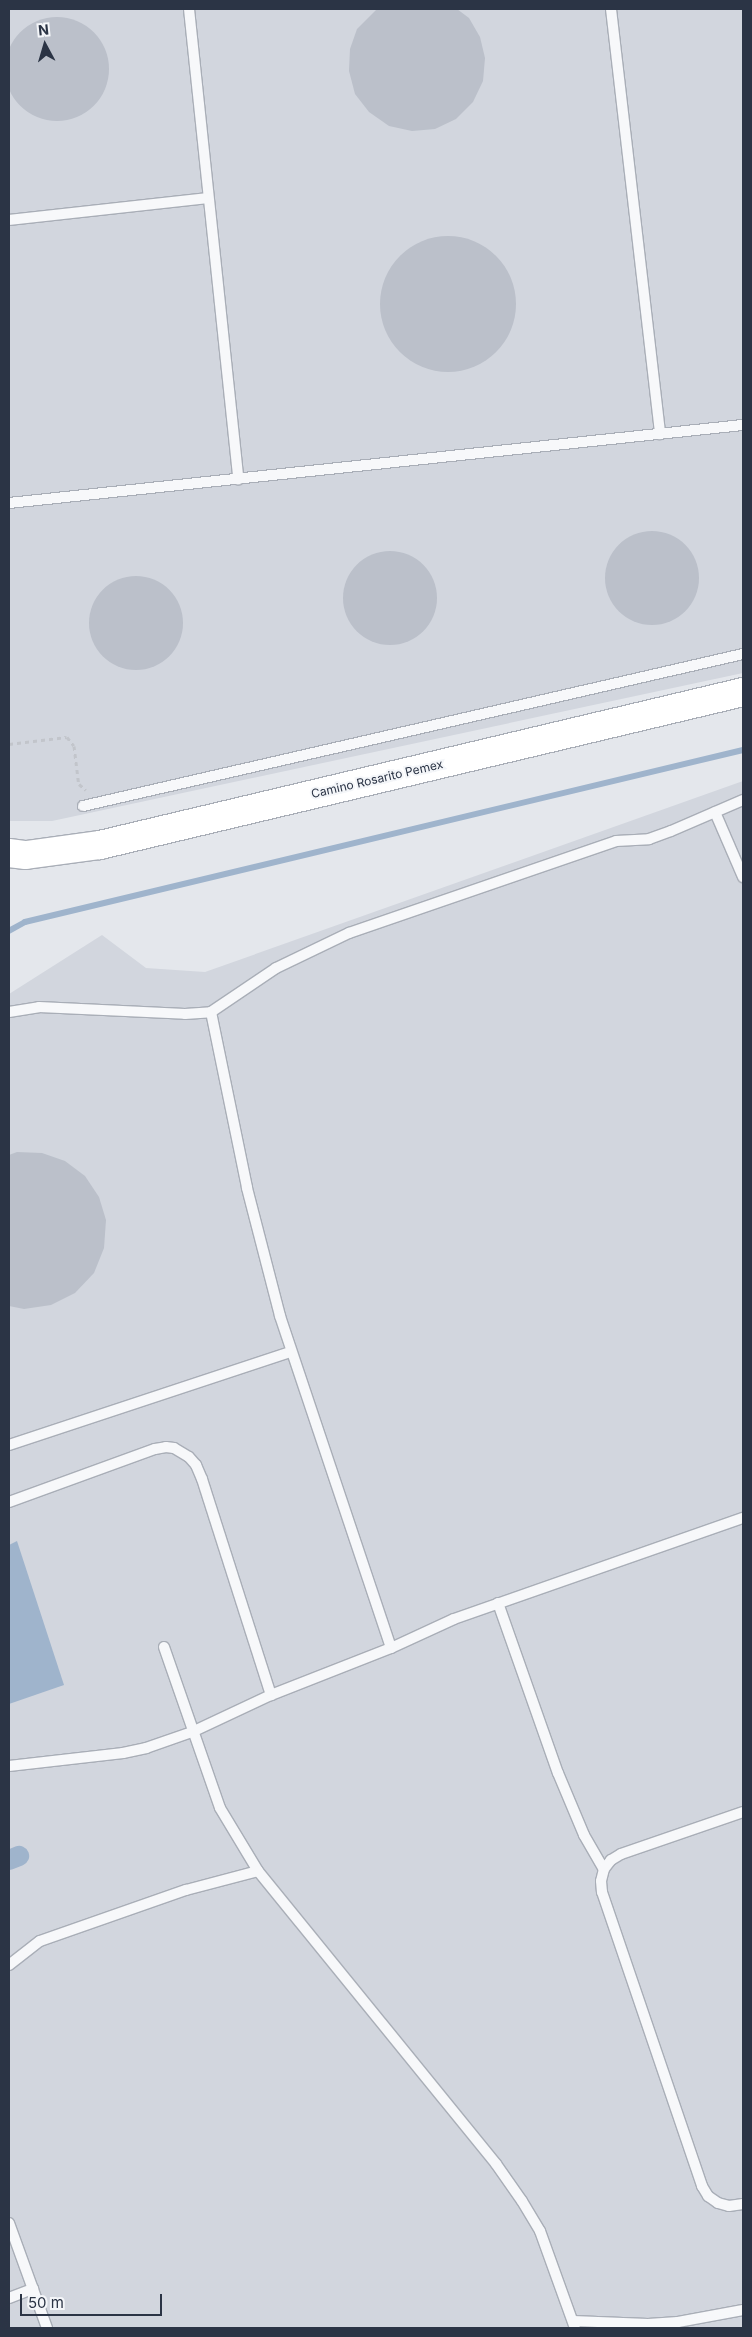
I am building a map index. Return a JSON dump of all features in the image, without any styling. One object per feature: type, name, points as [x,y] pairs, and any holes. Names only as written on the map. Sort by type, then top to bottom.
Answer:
[{"type":"street","name":"Camino Rosarito Pemex","points":[[9,853],[26,855],[100,845],[743,692]]},
{"type":"lane","points":[[189,9],[238,479]]},
{"type":"lane","points":[[611,9],[660,434]]},
{"type":"lane","points":[[9,220],[208,198]]},
{"type":"lane","points":[[9,503],[743,425]]},
{"type":"lane","points":[[83,806],[743,654]]},
{"type":"lane","points":[[9,1012],[39,1007],[185,1014],[211,1012],[276,968],[349,933],[616,841],[650,838],[671,832],[743,800]]},
{"type":"lane","points":[[714,812],[743,877]]},
{"type":"lane","points":[[211,1012],[246,1188],[291,1352],[391,1648]]},
{"type":"lane","points":[[9,1445],[291,1352]]},
{"type":"lane","points":[[9,1502],[155,1449],[174,1448],[189,1457],[196,1465],[202,1480],[271,1694]]},
{"type":"lane","points":[[9,1766],[123,1753],[192,1732],[271,1694],[391,1648],[454,1619],[743,1518]]},
{"type":"lane","points":[[498,1603],[558,1773],[584,1835],[604,1869]]},
{"type":"lane","points":[[164,1647],[220,1808],[258,1871],[496,2164],[522,2201],[540,2231],[574,2325],[678,2322],[743,2310]]},
{"type":"lane","points":[[743,1812],[621,1854],[611,1860],[604,1869],[601,1880],[602,1892],[702,2186],[708,2196],[718,2203],[729,2206],[743,2204]]},
{"type":"lane","points":[[9,1965],[40,1941],[186,1890],[258,1871]]},
{"type":"lane","points":[[9,2223],[47,2328]]},
{"type":"lane","points":[[9,2298],[33,2289]]},
{"type":"path","points":[[9,744],[67,737],[74,746],[79,784],[100,802]]},
{"type":"shaded area","points":[[9,9],[743,9],[743,673],[52,821],[9,821]]},
{"type":"shaded area","points":[[743,781],[743,2328],[9,2328],[9,994],[102,935],[146,968],[205,972]]},
{"type":"water","points":[[17,1541],[64,1685],[9,1704],[9,1545]]},
{"type":"building","points":[[377,9],[457,9],[469,18],[480,37],[485,58],[483,81],[473,102],[456,119],[435,129],[412,131],[389,126],[369,112],[355,94],[349,71],[350,49],[357,29]]},
{"type":"building","points":[[57,17],[77,21],[86,26],[100,40],[105,49],[109,69],[105,89],[100,98],[86,112],[77,117],[57,121],[37,117],[28,112],[14,98],[9,89],[5,69],[9,49],[14,40],[28,26],[37,21]]},
{"type":"building","points":[[448,236],[474,241],[496,256],[511,278],[516,304],[511,330],[496,352],[474,367],[448,372],[422,367],[400,352],[385,330],[380,304],[385,278],[400,256],[422,241]]},
{"type":"building","points":[[652,531],[670,534],[685,545],[696,560],[699,578],[696,596],[685,611],[670,622],[652,625],[634,622],[619,611],[608,596],[605,578],[608,560],[619,545],[634,534]]},
{"type":"building","points":[[390,551],[408,554],[423,565],[434,580],[437,598],[434,616],[423,631],[408,642],[390,645],[372,642],[357,631],[346,616],[343,598],[346,580],[357,565],[372,554]]},
{"type":"building","points":[[136,576],[154,579],[169,590],[180,605],[183,623],[180,641],[169,656],[154,667],[136,670],[118,667],[103,656],[92,641],[89,623],[92,605],[103,590],[118,579]]},
{"type":"building","points":[[17,1152],[42,1153],[65,1161],[85,1176],[99,1197],[106,1220],[104,1248],[94,1273],[75,1293],[51,1305],[24,1309],[9,1306],[9,1155]]},
{"type":"waterway","points":[[9,931],[25,922],[743,750]]},
{"type":"waterway","points":[[9,1860],[19,1856]]}]
